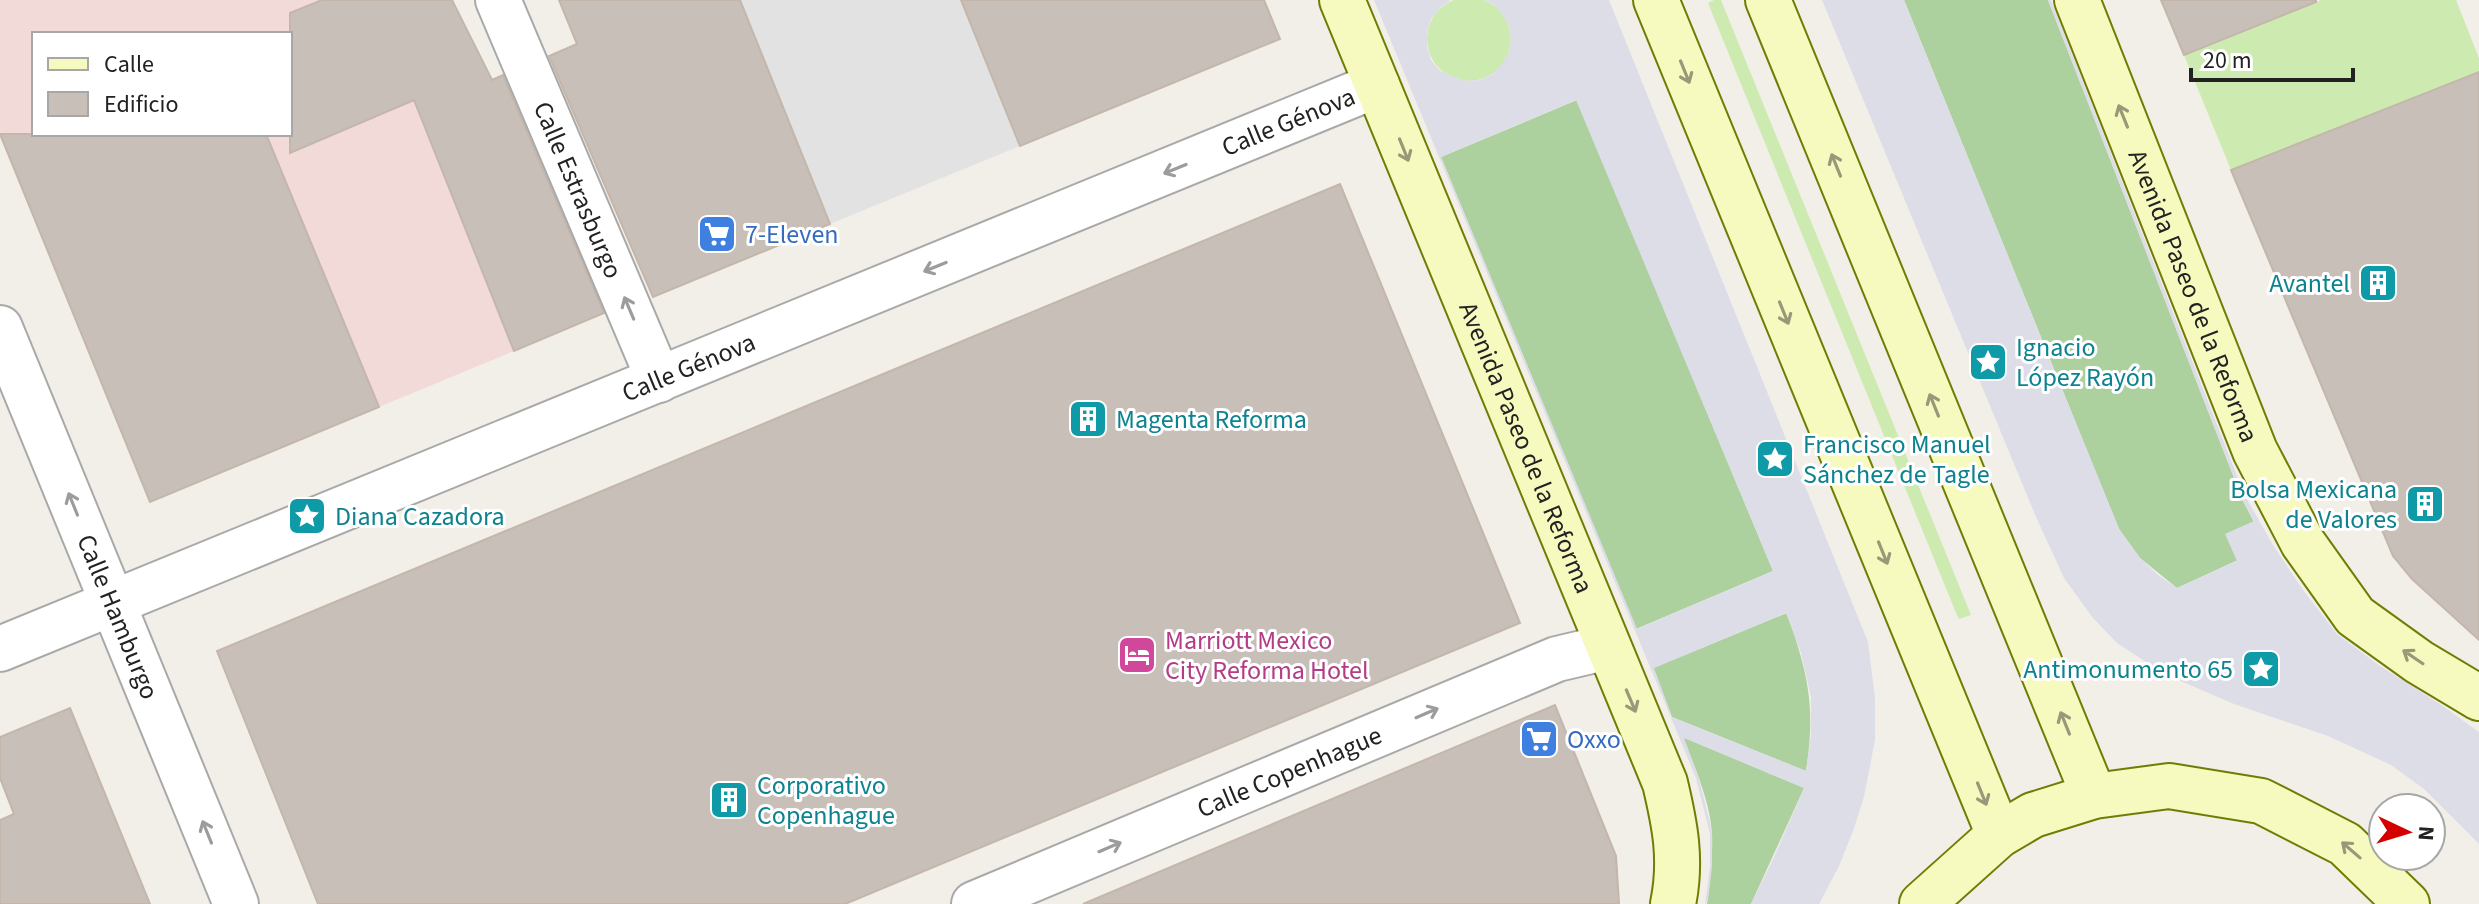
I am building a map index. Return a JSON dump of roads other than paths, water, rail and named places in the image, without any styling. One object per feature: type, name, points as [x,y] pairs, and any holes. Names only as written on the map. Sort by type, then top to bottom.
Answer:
[{"type":"main road","name":"Avenida Paseo de la Reforma","points":[[1342,0],[1665,783],[1677,838],[1673,904]]},
{"type":"main road","points":[[1656,0],[1999,835]]},
{"type":"main road","points":[[1768,0],[2094,796]]},
{"type":"main road","name":"Avenida Paseo de la Reforma","points":[[2077,0],[2255,451],[2303,543],[2355,616],[2419,662],[2479,698]]},
{"type":"main road","points":[[1922,904],[1999,835],[2033,815],[2094,796],[2169,786],[2261,801],[2345,844],[2407,904]]},
{"type":"street","name":"Calle Estrasburgo","points":[[498,0],[659,380]]},
{"type":"street","name":"Calle Génova","points":[[0,649],[1377,85]]},
{"type":"street","name":"Calle Hamburgo","points":[[0,328],[236,904]]},
{"type":"street","name":"Calle Copenhague","points":[[974,904],[1043,890],[1545,663],[1608,647]]},
{"type":"place","name":"7-Eleven","points":[[717,234]]},
{"type":"place","name":"Avantel","points":[[2378,283]]},
{"type":"place","name":"Ignacio López Rayón","points":[[1988,362]]},
{"type":"place","name":"Magenta Reforma","points":[[1088,419]]},
{"type":"place","name":"Francisco Manuel Sánchez de Tagle","points":[[1775,459]]},
{"type":"place","name":"Bolsa Mexicana de Valores","points":[[2425,504]]},
{"type":"place","name":"Diana Cazadora","points":[[307,516]]},
{"type":"place","name":"Marriott Mexico City Reforma Hotel","points":[[1137,655]]},
{"type":"place","name":"Antimonumento 65","points":[[2261,669]]},
{"type":"place","name":"Oxxo","points":[[1539,739]]},
{"type":"place","name":"Corporativo Copenhague","points":[[729,800]]}]
